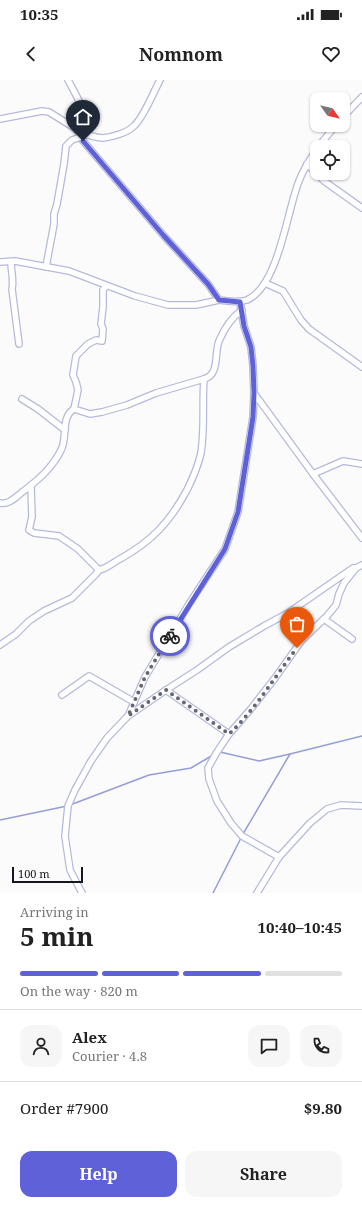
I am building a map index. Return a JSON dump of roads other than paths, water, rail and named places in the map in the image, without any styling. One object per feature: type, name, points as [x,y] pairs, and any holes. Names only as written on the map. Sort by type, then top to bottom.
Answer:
[{"type":"street","points":[[68,80],[79,100],[87,120],[89,134]]},
{"type":"street","points":[[46,267],[66,146],[80,135],[89,134],[104,138],[120,134],[132,128],[143,112],[160,80]]},
{"type":"street","points":[[350,110],[361,99]]},
{"type":"street","points":[[0,119],[42,111],[50,112],[73,127],[83,141],[164,236],[208,284],[219,300]]},
{"type":"street","points":[[324,140],[331,132]]},
{"type":"street","points":[[0,262],[11,262],[69,271],[135,296],[168,305],[196,305],[219,300],[240,302],[256,294],[265,283],[283,241],[298,182],[310,160]]},
{"type":"street","points":[[307,164],[324,181],[362,208]]},
{"type":"street","points":[[11,262],[13,282],[12,289],[19,344]]},
{"type":"street","points":[[265,283],[283,292],[300,320],[309,330],[362,367]]},
{"type":"street","points":[[0,503],[7,504],[31,486],[48,470],[59,454],[62,447],[68,414],[74,409],[78,390],[73,375],[76,356],[88,344],[96,340],[102,341],[103,329],[101,324],[103,290],[106,286]]},
{"type":"street","points":[[128,716],[145,677],[189,604],[225,549],[238,512],[253,417],[254,393],[251,347],[244,326],[240,302]]},
{"type":"street","points":[[74,409],[90,414],[102,412],[127,405],[156,393],[210,376],[214,373],[218,342],[234,316],[242,310]]},
{"type":"street","points":[[0,645],[16,634],[29,621],[44,611],[72,598],[99,570],[107,568],[118,559],[131,553],[156,533],[170,519],[179,506],[194,474],[201,453],[204,411],[204,379]]},
{"type":"street","points":[[254,393],[362,538]]},
{"type":"street","points":[[22,399],[38,408],[65,430]]},
{"type":"street","points":[[313,474],[343,461],[362,464]]},
{"type":"street","points":[[31,486],[32,517],[29,530],[34,533],[59,536],[78,549],[99,570]]},
{"type":"street","points":[[280,857],[242,836],[224,814],[209,779],[208,768],[229,734],[276,678],[302,640],[336,605],[344,583],[356,568],[362,564]]},
{"type":"street","points":[[82,893],[70,870],[65,836],[68,806],[75,790],[107,738],[128,716],[229,647],[310,599],[339,577],[362,564]]},
{"type":"street","points":[[324,619],[352,638]]},
{"type":"street","points":[[62,695],[89,676],[134,702]]},
{"type":"street","points":[[166,690],[229,734]]},
{"type":"street","points":[[258,893],[280,857],[310,823],[327,809],[341,805],[362,806]]},
{"type":"waterway","points":[[243,834],[290,754],[362,736]]},
{"type":"waterway","points":[[220,752],[259,761],[290,754]]},
{"type":"waterway","points":[[70,805],[149,775],[191,768],[213,755]]},
{"type":"waterway","points":[[0,820],[67,806]]},
{"type":"waterway","points":[[213,893],[241,838]]}]
